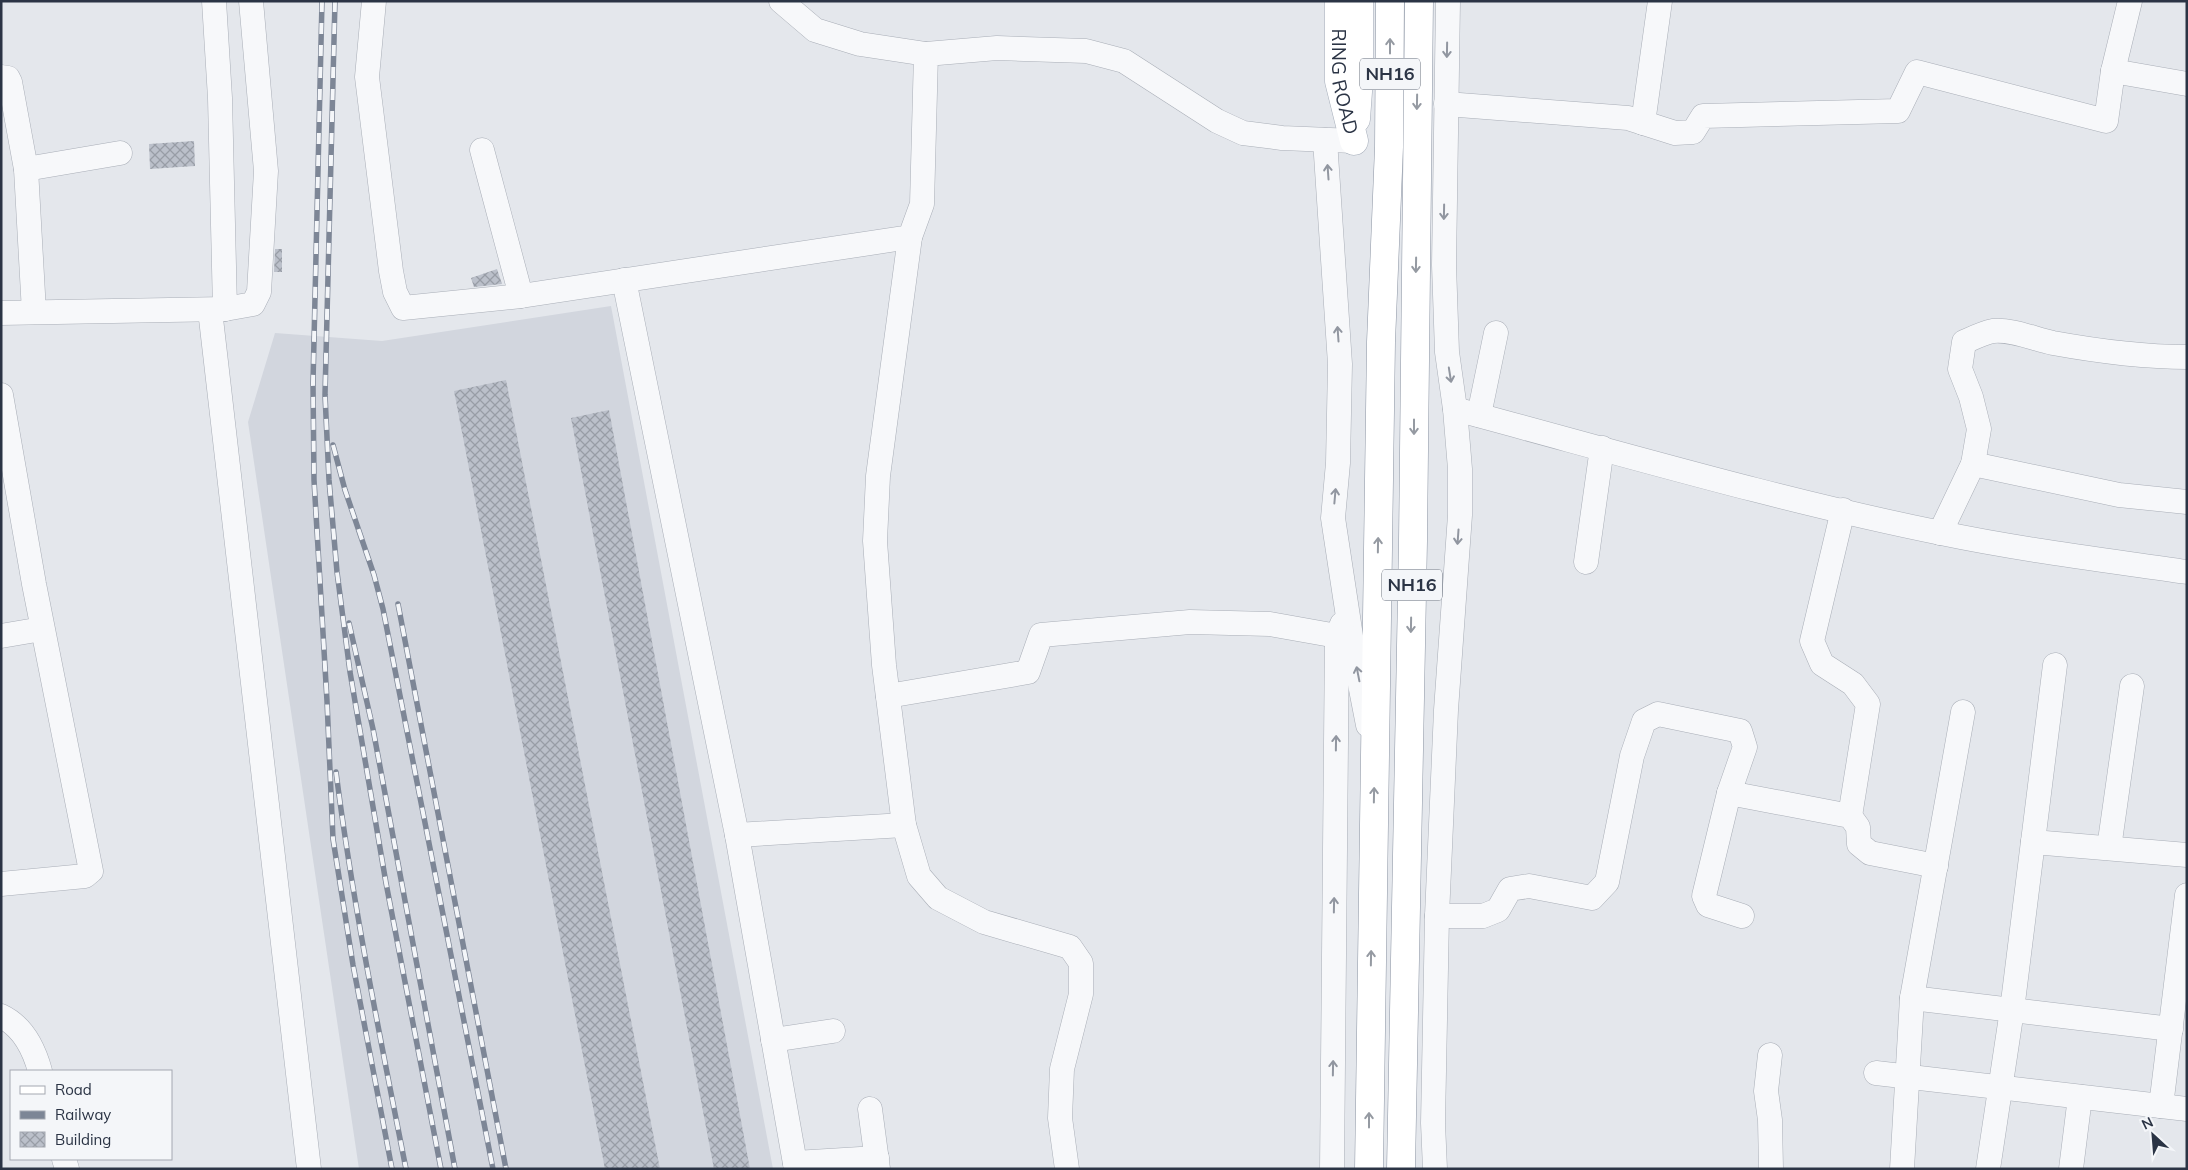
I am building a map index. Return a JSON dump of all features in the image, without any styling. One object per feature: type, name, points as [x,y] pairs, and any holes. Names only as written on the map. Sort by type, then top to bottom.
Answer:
[{"type":"main road","name":"RING ROAD","points":[[1339,1],[1339,81],[1354,141]]},
{"type":"main road","name":"RING ROAD","points":[[1354,141],[1359,78],[1359,1]]},
{"type":"main road","name":"NH16","points":[[1369,1169],[1381,342],[1389,147],[1390,1]]},
{"type":"main road","name":"NH16","points":[[1401,1169],[1413,541],[1419,1]]},
{"type":"main road","points":[[1354,141],[1389,147]]},
{"type":"street","points":[[214,1],[220,98],[218,310],[309,1169]]},
{"type":"street","points":[[1,313],[218,310],[252,304],[259,292],[266,171],[251,1]]},
{"type":"street","points":[[374,1],[367,77],[391,271],[396,292],[403,308],[521,296],[910,237]]},
{"type":"street","points":[[781,1],[816,30],[860,44],[926,54],[997,48],[1086,52],[1124,62],[1217,121],[1243,134],[1282,138],[1354,141]]},
{"type":"street","points":[[1435,1169],[1433,1123],[1438,916],[1446,710],[1460,514],[1460,469],[1455,409],[1446,352],[1444,265],[1448,1]]},
{"type":"street","points":[[1643,123],[1660,1]]},
{"type":"street","points":[[1446,104],[1628,118],[1675,133],[1693,132],[1703,116],[1898,111],[1917,72],[2106,121],[2113,71],[2130,1]]},
{"type":"street","points":[[926,54],[922,204],[910,237],[878,476],[875,541],[888,696],[904,825],[919,876],[938,898],[984,922],[1070,947],[1080,963],[1081,994],[1062,1069],[1060,1118],[1067,1169]]},
{"type":"street","points":[[2113,71],[2187,84]]},
{"type":"street","points":[[1,77],[8,78],[10,82],[26,169],[34,312]]},
{"type":"street","points":[[1326,140],[1340,364],[1338,463],[1333,518],[1374,756]]},
{"type":"street","points":[[482,150],[521,296]]},
{"type":"street","points":[[26,169],[120,153]]},
{"type":"street","points":[[624,280],[737,835],[796,1166],[878,1164],[870,1109]]},
{"type":"street","points":[[1940,533],[1973,464],[1979,429],[1971,397],[1960,368],[1964,342],[1993,331],[2012,332],[2029,338],[2087,349],[2160,357],[2187,357]]},
{"type":"street","points":[[1479,415],[1496,333]]},
{"type":"street","points":[[1,395],[42,629],[91,871],[86,876],[1,884]]},
{"type":"street","points":[[1455,409],[1843,510],[1940,533],[2037,551],[2187,572]]},
{"type":"street","points":[[1586,562],[1602,448]]},
{"type":"street","points":[[1973,464],[2119,494],[2187,502]]},
{"type":"street","points":[[1843,510],[1812,641],[1822,664],[1853,684],[1868,704],[1850,816],[1858,828],[1858,844],[1870,853],[1936,866]]},
{"type":"street","points":[[1332,1169],[1337,636],[1347,608]]},
{"type":"street","points":[[888,696],[1028,672],[1040,634],[1190,622],[1270,624],[1337,636]]},
{"type":"street","points":[[1,636],[42,629]]},
{"type":"street","points":[[1988,1169],[2001,1088],[2054,665]]},
{"type":"street","points":[[2109,848],[2132,686]]},
{"type":"street","points":[[1902,1169],[1912,998],[1963,712]]},
{"type":"street","points":[[1438,916],[1483,916],[1498,910],[1510,889],[1529,886],[1592,898],[1607,882],[1632,756],[1644,721],[1658,714],[1740,731],[1745,747],[1729,793],[1704,896],[1708,905],[1742,916]]},
{"type":"street","points":[[1729,793],[1850,816]]},
{"type":"street","points":[[737,835],[904,825]]},
{"type":"street","points":[[2033,842],[2187,855]]},
{"type":"street","points":[[2162,1106],[2187,895]]},
{"type":"street","points":[[1912,998],[2171,1029]]},
{"type":"street","points":[[1,1016],[15,1023],[35,1054],[40,1070]]},
{"type":"street","points":[[773,1040],[833,1031]]},
{"type":"street","points":[[1770,1055],[1766,1091],[1770,1120],[1771,1169]]},
{"type":"street","points":[[1876,1072],[2187,1109]]},
{"type":"street","points":[[2071,1169],[2080,1097]]},
{"type":"shaded area","points":[[611,306],[773,1169],[359,1169],[248,422],[275,333],[382,341]]},
{"type":"building","points":[[194,141],[195,166],[150,169],[149,144]]},
{"type":"building","points":[[275,249],[282,249],[282,272],[274,272]]},
{"type":"building","points":[[497,269],[502,284],[474,287],[471,278]]},
{"type":"building","points":[[506,380],[660,1169],[605,1169],[454,391]]},
{"type":"building","points":[[609,410],[750,1169],[714,1169],[571,418]]},
{"type":"railway","points":[[322,1],[313,383],[314,480],[333,839],[353,965],[392,1169]]},
{"type":"railway","points":[[335,1],[325,395],[329,480],[337,572],[350,672],[386,883],[441,1169]]},
{"type":"railway","points":[[333,445],[345,490],[374,575],[383,609],[493,1169]]},
{"type":"railway","points":[[398,604],[506,1169]]},
{"type":"railway","points":[[349,623],[373,729],[455,1169]]},
{"type":"railway","points":[[336,772],[359,921],[406,1169]]}]
